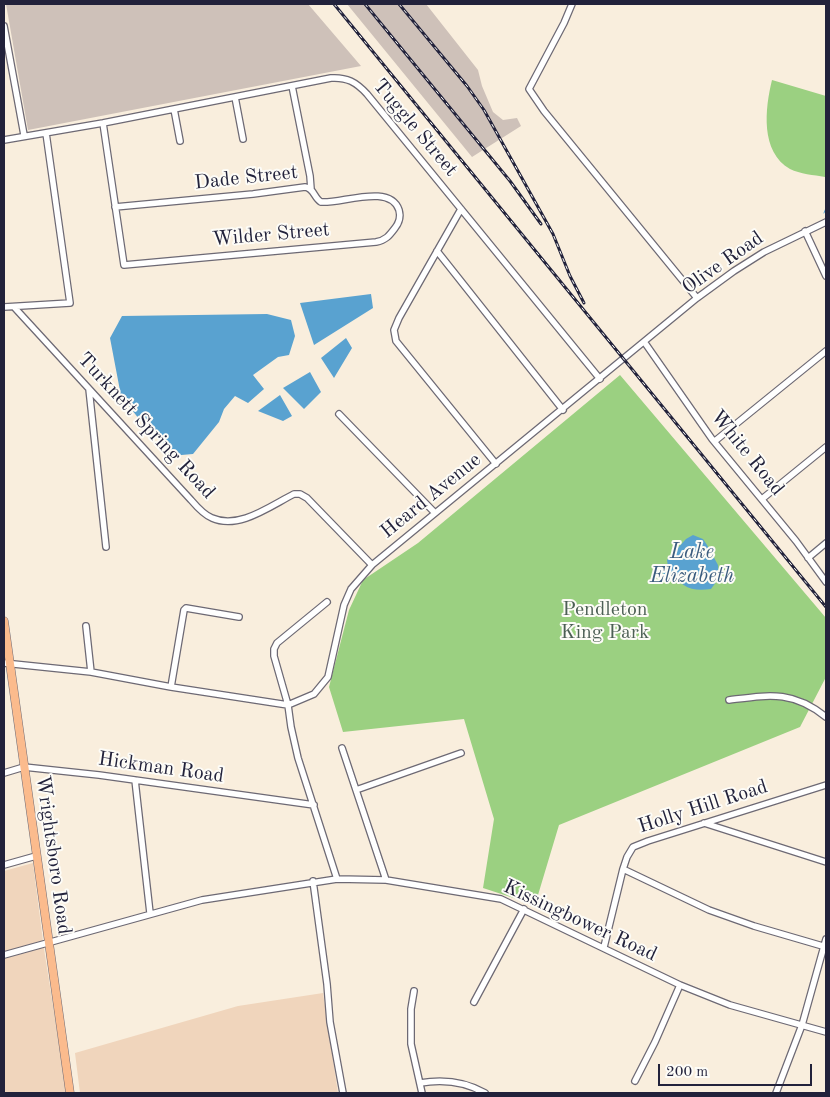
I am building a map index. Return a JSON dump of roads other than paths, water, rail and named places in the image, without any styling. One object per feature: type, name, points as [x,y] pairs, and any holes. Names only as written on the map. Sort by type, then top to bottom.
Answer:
[{"type":"main road","name":"Wrightsboro Road","points":[[4,621],[6,663],[24,767],[70,1093]]},
{"type":"street","points":[[572,4],[529,89],[544,111],[697,298]]},
{"type":"street","points":[[4,26],[24,135]]},
{"type":"street","name":"Tuggle Street","points":[[4,140],[24,135],[103,123],[333,78],[348,79],[357,84],[600,379]]},
{"type":"street","points":[[292,86],[311,189]]},
{"type":"street","points":[[235,97],[243,139]]},
{"type":"street","points":[[174,109],[180,141]]},
{"type":"street","points":[[103,123],[115,207]]},
{"type":"street","points":[[4,307],[70,303],[46,133]]},
{"type":"street","name":"Dade Street","points":[[115,207],[253,194],[300,187],[311,189],[321,202],[363,197],[382,197],[391,200],[398,209]]},
{"type":"street","name":"Wilder Street","points":[[115,207],[124,265],[376,242],[387,238],[398,224],[400,214],[398,209]]},
{"type":"street","points":[[461,209],[394,330],[396,342],[496,464]]},
{"type":"street","name":"Olive Road","points":[[645,342],[697,298],[746,263],[805,231],[826,222]]},
{"type":"street","points":[[805,231],[826,276]]},
{"type":"street","points":[[437,251],[563,410]]},
{"type":"street","name":"Turknett Spring Road","points":[[14,307],[200,510],[212,518],[226,522],[243,520],[294,494],[300,494],[307,498],[372,565]]},
{"type":"street","name":"Heard Avenue","points":[[288,705],[314,694],[328,677],[347,597],[351,589],[372,565],[645,342]]},
{"type":"street","name":"White Road","points":[[645,342],[670,380],[715,441],[826,582]]},
{"type":"street","points":[[715,441],[826,351]]},
{"type":"street","points":[[89,389],[106,547]]},
{"type":"street","points":[[338,414],[435,514]]},
{"type":"street","points":[[762,499],[826,447]]},
{"type":"street","points":[[808,558],[826,543]]},
{"type":"street","points":[[327,602],[277,643],[274,649],[274,656],[288,705],[298,758],[336,879]]},
{"type":"street","points":[[172,687],[184,610],[186,608],[239,617]]},
{"type":"street","points":[[86,626],[91,672]]},
{"type":"street","points":[[6,663],[91,672],[288,705]]},
{"type":"street","points":[[729,700],[772,695],[788,697],[806,703],[826,717]]},
{"type":"street","points":[[342,748],[386,880]]},
{"type":"street","points":[[356,790],[461,754]]},
{"type":"street","name":"Hickman Road","points":[[4,773],[24,767],[99,775],[314,805]]},
{"type":"street","points":[[135,780],[150,913]]},
{"type":"street","name":"Holly Hill Road","points":[[604,948],[623,869],[627,857],[633,848],[648,841],[704,823],[826,786]]},
{"type":"street","points":[[704,823],[826,862]]},
{"type":"street","points":[[4,865],[36,856]]},
{"type":"street","points":[[623,869],[709,910],[754,926],[825,946]]},
{"type":"street","name":"Kissingbower Road","points":[[4,954],[202,900],[313,881],[336,879],[386,880],[501,899],[680,985],[730,1004],[826,1032]]},
{"type":"street","points":[[313,881],[327,984],[330,1022],[343,1093]]},
{"type":"street","points":[[474,1002],[524,909]]},
{"type":"street","points":[[776,1093],[802,1025],[826,939]]},
{"type":"street","points":[[635,1081],[655,1042],[680,985]]},
{"type":"street","points":[[414,992],[411,1009],[412,1044],[422,1093]]},
{"type":"street","points":[[420,1083],[447,1080],[462,1083],[485,1093]]},
{"type":"water","points":[[371,294],[373,308],[314,345],[300,303]]},
{"type":"water","points":[[267,314],[291,320],[295,336],[289,355],[278,357],[253,375],[264,389],[248,403],[235,396],[224,409],[219,422],[193,454],[170,456],[157,433],[150,433],[121,396],[110,338],[122,316]]},
{"type":"water","points":[[346,338],[352,348],[334,378],[321,358]]},
{"type":"water","points":[[310,372],[321,392],[304,409],[283,388]]},
{"type":"water","points":[[280,395],[292,416],[283,421],[258,411]]},
{"type":"water","name":"Lake Elizabeth","points":[[693,535],[703,539],[718,565],[719,578],[711,589],[692,589],[682,584],[669,569],[664,575],[661,571],[668,567],[667,560],[686,539]]},
{"type":"waterway","points":[[824,213],[826,208]]},
{"type":"railway","points":[[334,4],[826,607]]},
{"type":"railway","points":[[365,4],[510,181],[541,224]]},
{"type":"railway","points":[[399,4],[467,86],[484,110],[553,234],[570,276],[584,303]]},
{"type":"park label","name":"Pendleton King Park","points":[[605,622]]}]
